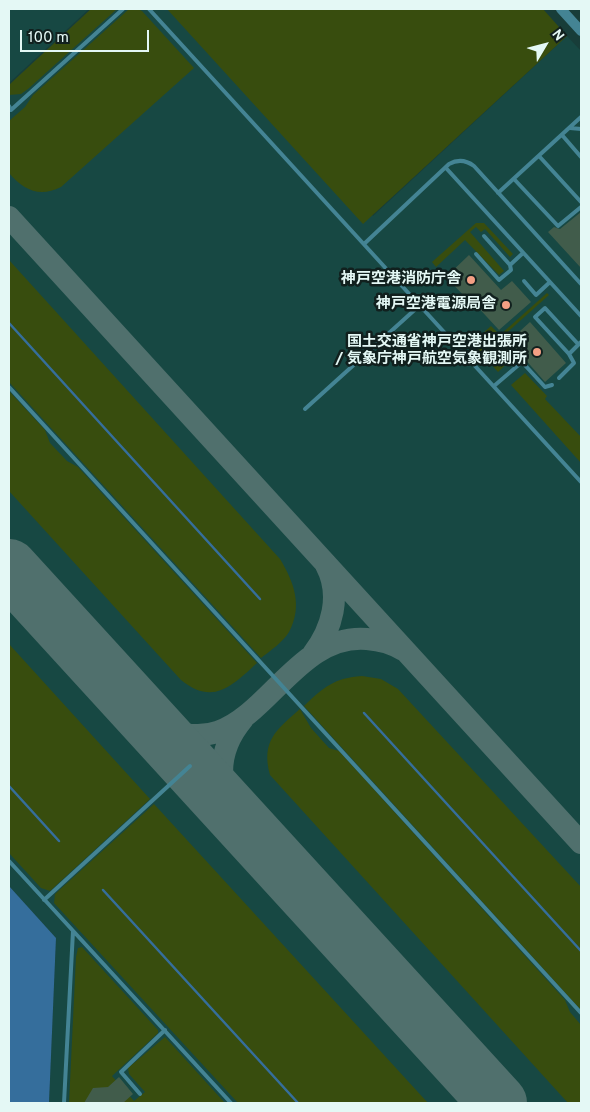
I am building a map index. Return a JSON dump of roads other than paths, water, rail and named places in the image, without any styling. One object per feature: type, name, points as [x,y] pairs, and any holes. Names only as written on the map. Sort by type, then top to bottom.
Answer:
[{"type":"street","points":[[561,9],[581,31]]},
{"type":"lane","points":[[10,109],[123,9]]},
{"type":"lane","points":[[149,9],[581,482]]},
{"type":"lane","points":[[498,193],[581,117]]},
{"type":"lane","points":[[568,129],[577,127],[581,129]]},
{"type":"lane","points":[[562,135],[581,157]]},
{"type":"lane","points":[[539,156],[581,202]]},
{"type":"lane","points":[[364,244],[446,168],[454,162],[469,162],[581,284]]},
{"type":"lane","points":[[446,168],[581,316]]},
{"type":"lane","points":[[514,178],[558,226],[581,207]]},
{"type":"lane","points":[[476,254],[500,280],[511,270],[510,265],[484,236]]},
{"type":"lane","points":[[510,265],[523,253]]},
{"type":"lane","points":[[524,281],[536,295],[550,282]]},
{"type":"lane","points":[[306,409],[420,305]]},
{"type":"lane","points":[[559,378],[574,363],[569,354],[535,317],[545,308],[580,343],[569,354]]},
{"type":"lane","points":[[494,386],[522,362],[545,387],[552,385]]},
{"type":"lane","points":[[9,387],[581,1013]]},
{"type":"lane","points":[[44,900],[190,766]]},
{"type":"lane","points":[[9,861],[231,1103]]},
{"type":"lane","points":[[64,1103],[73,930]]},
{"type":"lane","points":[[140,1094],[121,1072],[166,1030]]},
{"type":"water","points":[[9,886],[56,938],[49,1103],[9,1103]]},
{"type":"waterway","points":[[9,323],[260,599]]},
{"type":"waterway","points":[[364,713],[581,951]]},
{"type":"waterway","points":[[9,786],[59,841]]},
{"type":"waterway","points":[[103,890],[298,1103]]},
{"type":"place","name":"神戸空港消防庁舎","points":[[471,280]]},
{"type":"place","name":"神戸空港電源局舎","points":[[506,305]]},
{"type":"place","name":"国土交通省神戸空港出張所 / 気象庁神戸航空気象観測所","points":[[537,352]]}]
